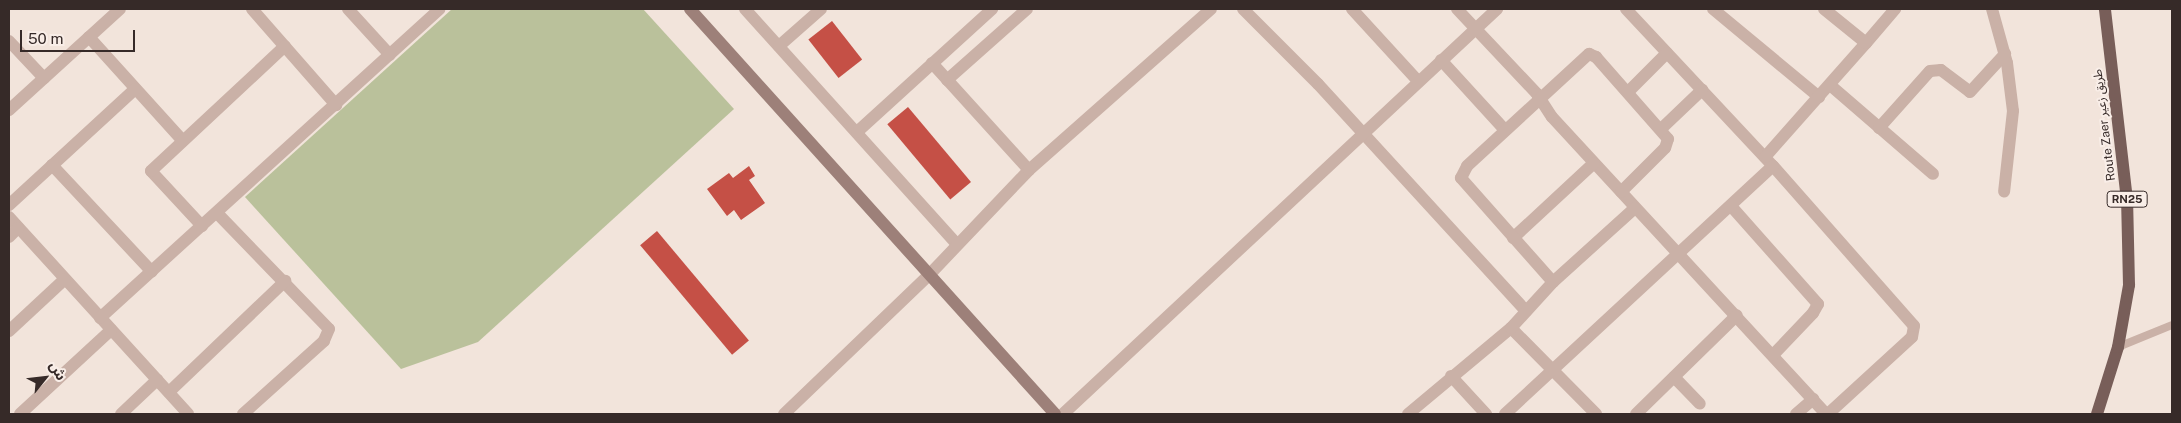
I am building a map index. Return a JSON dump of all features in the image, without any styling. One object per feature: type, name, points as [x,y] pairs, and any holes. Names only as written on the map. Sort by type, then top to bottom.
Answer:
[{"type":"main road","points":[[690,9],[1055,414]]},
{"type":"main road","name":"Route Zaer طريق زعير","points":[[2098,414],[2118,347],[2129,285],[2129,231],[2105,9]]},
{"type":"street","points":[[9,110],[120,9]]},
{"type":"street","points":[[252,9],[336,105]]},
{"type":"street","points":[[348,9],[390,56]]},
{"type":"street","points":[[100,318],[440,9]]},
{"type":"street","points":[[745,9],[956,243]]},
{"type":"street","points":[[779,46],[821,9]]},
{"type":"street","points":[[857,132],[992,9]]},
{"type":"street","points":[[948,80],[1027,9]]},
{"type":"street","points":[[784,414],[928,275],[956,243],[1029,170],[1211,9]]},
{"type":"street","points":[[1243,9],[1365,135],[1526,311]]},
{"type":"street","points":[[1352,9],[1418,80]]},
{"type":"street","points":[[1457,9],[1540,98],[1552,117],[1635,208],[1737,315],[1827,414],[1915,331],[1911,321],[1769,162],[1626,9]]},
{"type":"street","points":[[1063,414],[1365,135],[1418,80],[1497,9]]},
{"type":"street","points":[[1713,9],[1820,97]]},
{"type":"street","points":[[1824,9],[1866,43]]},
{"type":"street","points":[[1505,414],[1680,255],[1731,206],[1895,9]]},
{"type":"street","points":[[1992,9],[2005,54],[2013,110],[2004,192]]},
{"type":"street","points":[[89,38],[183,141]]},
{"type":"street","points":[[9,41],[44,78]]},
{"type":"street","points":[[202,226],[151,171],[285,46]]},
{"type":"street","points":[[1628,92],[1668,53]]},
{"type":"street","points":[[1553,282],[1461,178],[1466,166],[1589,54],[1628,92],[1661,129],[1668,143],[1621,192]]},
{"type":"street","points":[[1879,128],[1930,71],[1941,70],[1970,92],[2005,54]]},
{"type":"street","points":[[1441,60],[1505,130]]},
{"type":"street","points":[[932,63],[1029,170]]},
{"type":"street","points":[[1830,85],[1933,174]]},
{"type":"street","points":[[9,204],[135,89]]},
{"type":"street","points":[[1661,129],[1702,90]]},
{"type":"street","points":[[1513,238],[1594,163]]},
{"type":"street","points":[[52,165],[152,272]]},
{"type":"street","points":[[1731,206],[1818,304],[1813,314],[1773,355]]},
{"type":"street","points":[[1408,414],[1451,376],[1511,328],[1553,282],[1635,208]]},
{"type":"street","points":[[217,212],[327,323],[328,335],[243,414]]},
{"type":"street","points":[[9,217],[14,232],[65,279],[188,414]]},
{"type":"street","points":[[9,331],[65,279]]},
{"type":"street","points":[[168,392],[286,281]]},
{"type":"street","points":[[1636,414],[1737,315]]},
{"type":"street","points":[[1511,328],[1589,412]]},
{"type":"street","points":[[20,414],[111,330]]},
{"type":"street","points":[[1451,376],[1486,414]]},
{"type":"street","points":[[1674,377],[1700,404]]},
{"type":"street","points":[[121,414],[157,380]]},
{"type":"street","points":[[1796,414],[1812,399]]},
{"type":"lane","points":[[2118,347],[2172,326]]},
{"type":"green space","points":[[452,9],[643,9],[734,109],[478,342],[401,369],[245,197]]},
{"type":"building","points":[[832,21],[862,60],[839,78],[808,39]]},
{"type":"building","points":[[908,107],[971,182],[950,199],[887,124]]},
{"type":"building","points":[[749,166],[755,176],[749,180],[765,203],[741,220],[734,210],[727,216],[707,189],[729,173],[733,178]]},
{"type":"building","points":[[657,231],[749,341],[732,355],[640,245]]}]
